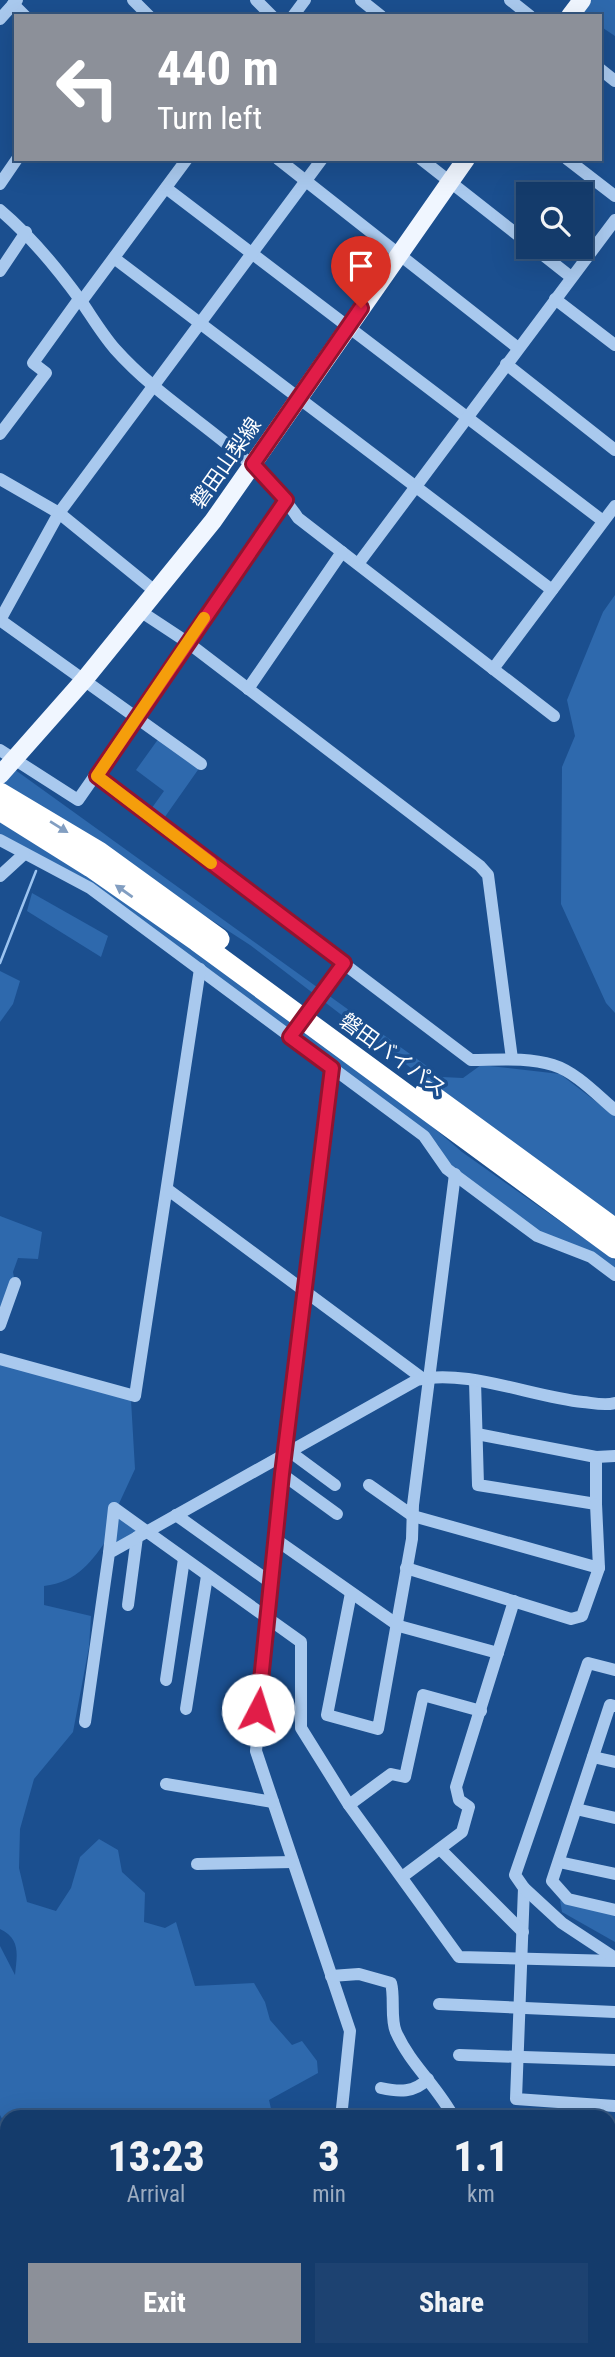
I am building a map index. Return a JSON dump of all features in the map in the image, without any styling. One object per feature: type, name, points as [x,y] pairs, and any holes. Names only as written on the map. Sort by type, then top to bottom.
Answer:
[{"type":"highway","name":"磐田バイパス","points":[[0,793],[99,852],[615,1229]]},
{"type":"highway","name":"磐田バイパス","points":[[0,810],[91,867],[191,937],[615,1248]]},
{"type":"main road","name":"磐田山梨線","points":[[6,762],[84,680],[213,521],[464,161]]},
{"type":"street","points":[[256,0],[270,14]]},
{"type":"street","points":[[361,0],[378,14]]},
{"type":"street","points":[[510,0],[528,14]]},
{"type":"street","points":[[0,19],[15,2]]},
{"type":"street","points":[[0,184],[16,161]]},
{"type":"street","points":[[281,161],[518,348]]},
{"type":"street","points":[[201,764],[0,620],[59,513],[321,161]]},
{"type":"street","points":[[424,161],[516,234]]},
{"type":"street","points":[[571,161],[615,196]]},
{"type":"street","points":[[0,434],[46,373],[33,363],[166,188],[181,162]]},
{"type":"street","points":[[166,188],[603,521]]},
{"type":"street","points":[[0,210],[26,232],[114,348],[153,384],[253,464],[286,500],[298,518],[554,716]]},
{"type":"street","points":[[358,564],[615,220]]},
{"type":"street","points":[[0,271],[26,232]]},
{"type":"street","points":[[114,258],[552,590]]},
{"type":"street","points":[[548,259],[571,277]]},
{"type":"street","points":[[555,299],[615,345]]},
{"type":"street","points":[[506,364],[615,450]]},
{"type":"street","points":[[0,479],[59,513],[156,592]]},
{"type":"street","points":[[6,762],[78,800],[286,500]]},
{"type":"street","points":[[493,669],[615,506]]},
{"type":"street","points":[[248,689],[342,552]]},
{"type":"street","points":[[140,611],[187,642],[480,866],[488,875],[512,1059]]},
{"type":"street","points":[[97,776],[471,1060],[512,1059],[553,1065],[571,1074],[615,1110]]},
{"type":"street","points":[[0,840],[90,888],[424,1136],[455,1174],[537,1236],[591,1257],[615,1275]]},
{"type":"street","points":[[0,876],[24,854]]},
{"type":"street","points":[[290,1037],[344,963]]},
{"type":"street","points":[[0,1359],[135,1396],[200,970]]},
{"type":"street","points":[[332,1068],[287,1452],[282,1474],[266,1618],[256,1751],[350,2031],[342,2110]]},
{"type":"street","points":[[352,1593],[327,1715],[378,1729],[399,1626],[412,1539],[425,1378],[455,1174]]},
{"type":"street","points":[[166,1189],[425,1378]]},
{"type":"street","points":[[0,1325],[15,1283]]},
{"type":"street","points":[[109,1553],[287,1452],[425,1378],[475,1381],[550,1398],[615,1403]]},
{"type":"street","points":[[475,1381],[478,1485],[596,1504]]},
{"type":"street","points":[[477,1434],[596,1457],[615,1456]]},
{"type":"street","points":[[287,1452],[335,1485]]},
{"type":"street","points":[[406,1568],[572,1619],[582,1616],[599,1568],[596,1457]]},
{"type":"street","points":[[282,1474],[337,1514]]},
{"type":"street","points":[[369,1485],[413,1516],[599,1568]]},
{"type":"street","points":[[85,1722],[114,1508],[141,1534],[184,1559],[300,1642],[301,1728],[349,1805],[459,1957],[615,1959]]},
{"type":"street","points":[[176,1515],[270,1582]]},
{"type":"street","points":[[128,1605],[141,1534]]},
{"type":"street","points":[[275,1539],[399,1626],[498,1653]]},
{"type":"street","points":[[166,1679],[184,1559]]},
{"type":"street","points":[[186,1709],[207,1576]]},
{"type":"street","points":[[402,1877],[461,1832],[466,1821],[469,1807],[459,1800],[456,1787],[514,1601]]},
{"type":"street","points":[[615,1670],[588,1663],[515,1875],[524,1888],[562,1923],[615,1959]]},
{"type":"street","points":[[349,1805],[391,1773],[405,1777],[423,1695],[481,1711]]},
{"type":"street","points":[[615,1706],[611,1705],[552,1881],[568,1899],[615,1910]]},
{"type":"street","points":[[593,1757],[615,1762]]},
{"type":"street","points":[[166,1784],[274,1802]]},
{"type":"street","points":[[576,1809],[615,1818]]},
{"type":"street","points":[[440,1849],[523,1932]]},
{"type":"street","points":[[197,1864],[293,1861]]},
{"type":"street","points":[[558,1862],[615,1874]]},
{"type":"street","points":[[524,1888],[516,2099],[615,2106]]},
{"type":"street","points":[[331,1976],[359,1973],[391,1983],[394,2029],[428,2079],[442,2094],[450,2110]]},
{"type":"street","points":[[439,2004],[615,2012]]},
{"type":"street","points":[[459,2055],[615,2060]]},
{"type":"street","points":[[380,2088],[393,2091],[418,2089],[428,2079]]},
{"type":"shaded area","points":[[582,0],[615,0],[615,36],[602,27],[602,14],[584,14],[576,8]]},
{"type":"shaded area","points":[[615,595],[615,1013],[606,1003],[561,904],[562,767],[575,736],[567,700],[603,612]]},
{"type":"shaded area","points":[[159,738],[200,767],[162,821],[149,812],[164,791],[136,770]]},
{"type":"shaded area","points":[[0,759],[442,1077],[463,1078],[481,1065],[560,1074],[615,1116],[615,1224],[250,945],[0,783]]},
{"type":"shaded area","points":[[0,812],[330,1039],[462,1152],[615,1260],[615,1275],[526,1228],[455,1174],[438,1145],[121,911],[0,839]]},
{"type":"shaded area","points":[[32,893],[108,936],[101,957],[27,911]]},
{"type":"shaded area","points":[[0,971],[20,981],[13,1004],[0,1022]]},
{"type":"shaded area","points":[[0,1216],[42,1232],[38,1259],[18,1258],[13,1272],[15,1283],[0,1325]]},
{"type":"shaded area","points":[[0,1359],[131,1400],[135,1469],[116,1510],[146,1532],[110,1549],[110,1535],[83,1569],[66,1580],[44,1586],[44,1605],[91,1616],[89,1647],[73,1732],[34,1779],[20,1829],[19,1868],[27,1902],[56,1911],[71,1888],[80,1857],[99,1839],[118,1850],[122,1872],[145,1893],[144,1922],[165,1928],[176,1922],[195,1986],[254,1983],[265,2002],[270,2020],[292,2045],[302,2041],[317,2061],[318,2073],[269,2100],[271,2110],[0,2110],[0,1946],[15,1975],[17,1954],[15,1943],[0,1929]]},
{"type":"shaded area","points":[[560,1900],[615,1911],[615,1942],[562,1912]]},
{"type":"waterway","points":[[0,963],[36,871]]},
{"type":"slow traffic","points":[[204,618],[97,776],[211,863]]},
{"type":"route","points":[[258,1710],[282,1474],[332,1068],[290,1037],[344,963],[97,776],[286,500],[253,464],[361,308]]}]
